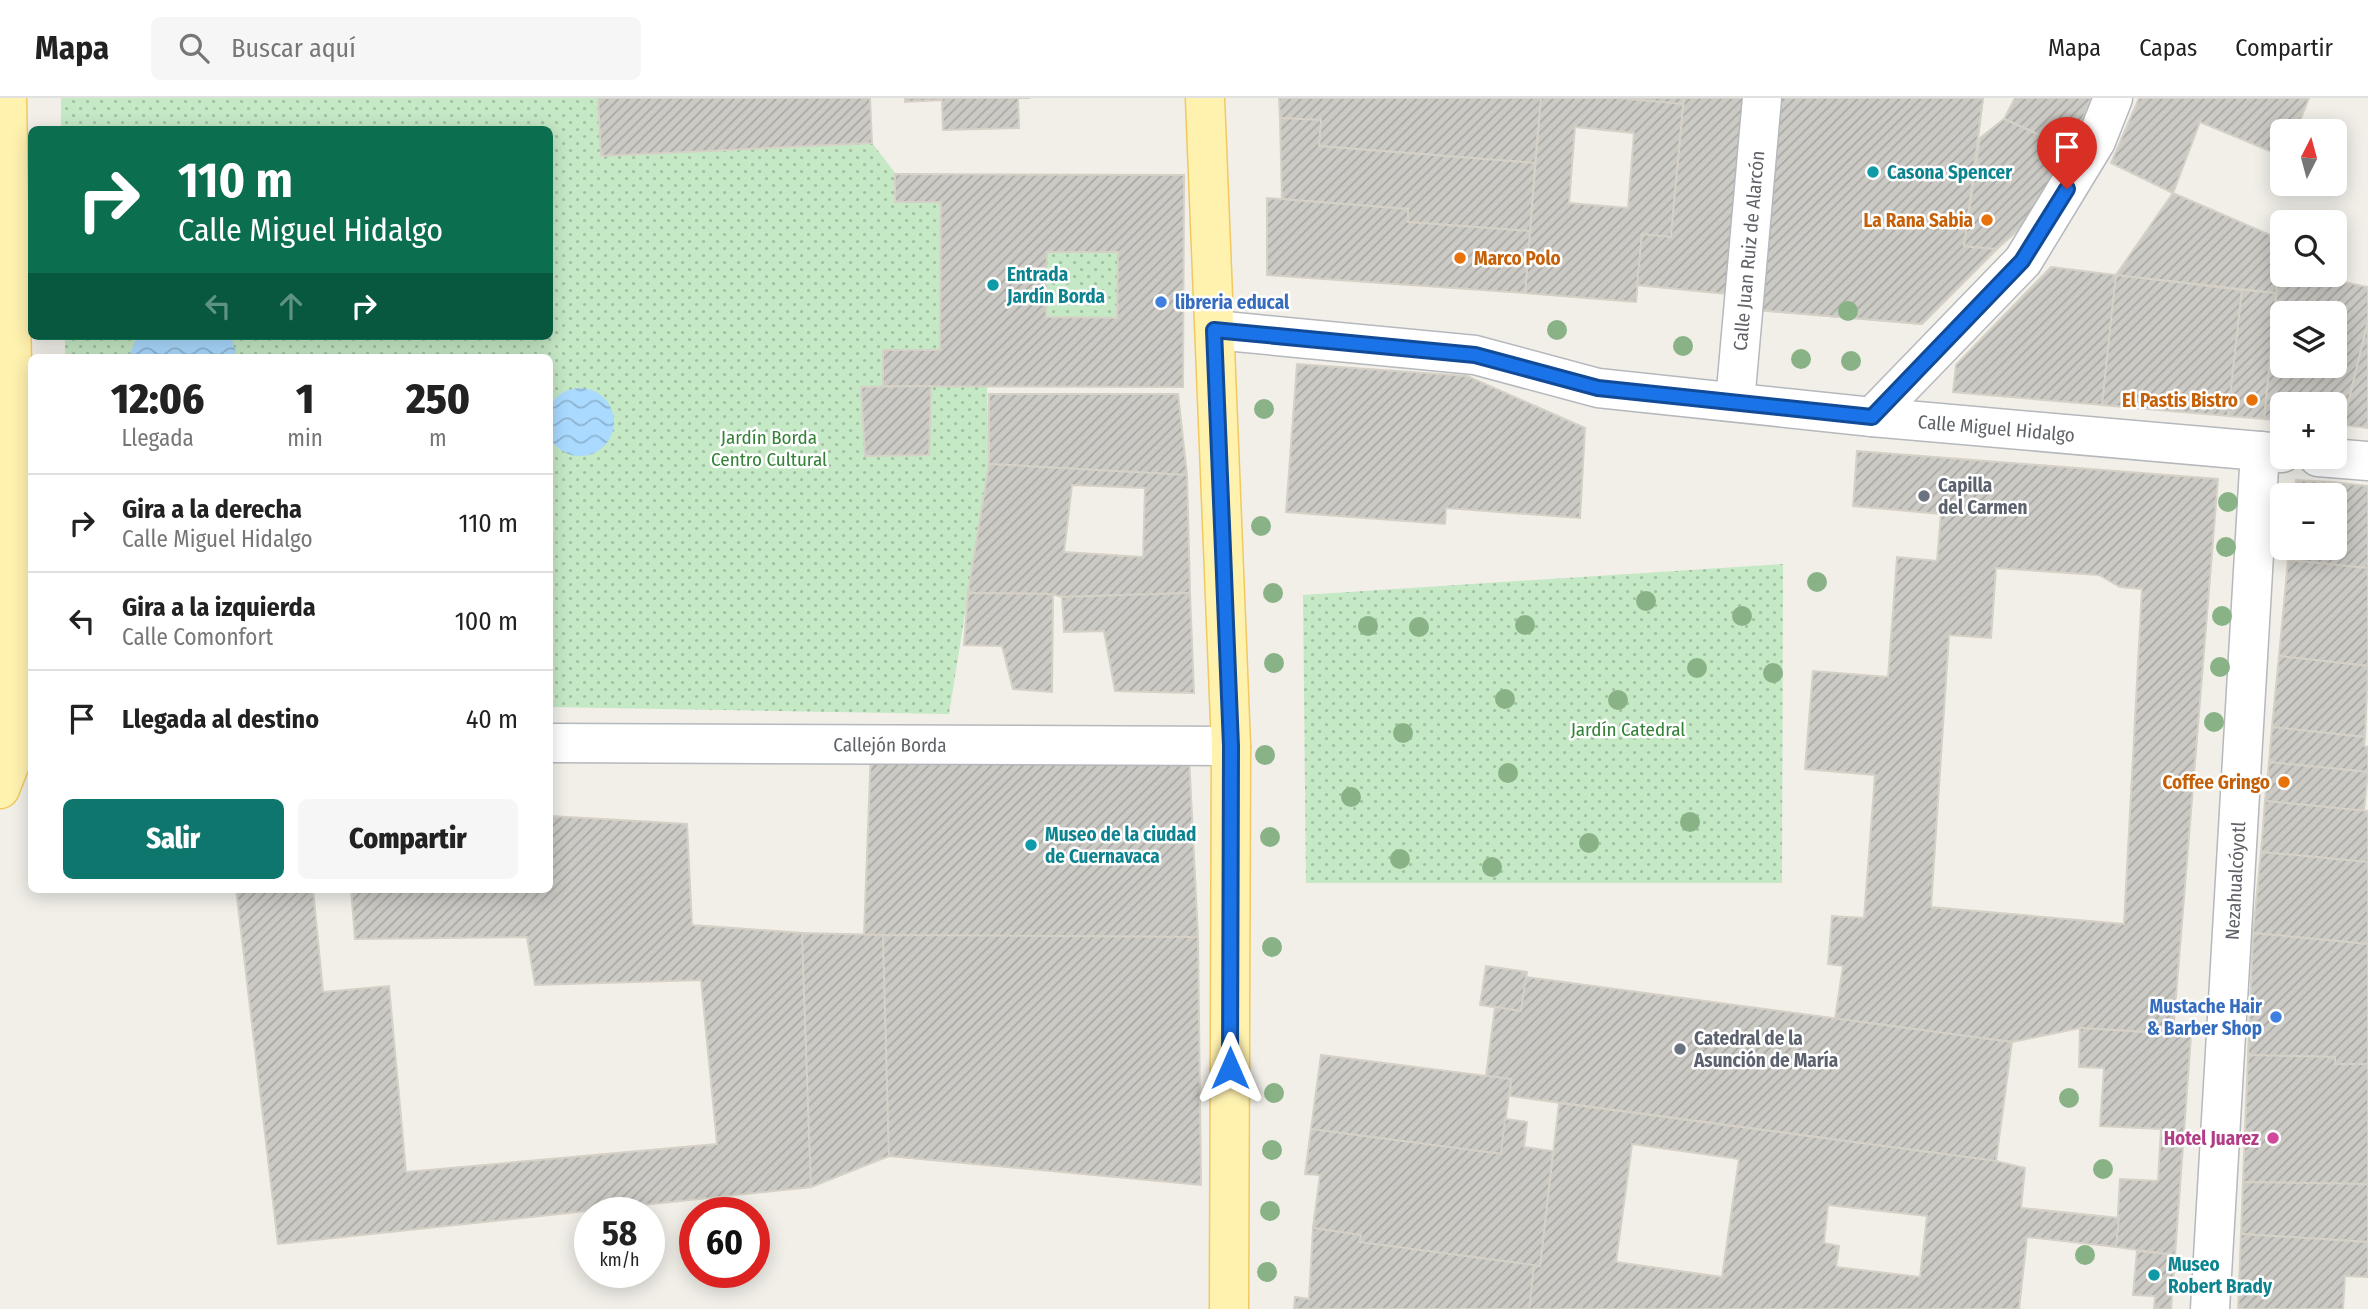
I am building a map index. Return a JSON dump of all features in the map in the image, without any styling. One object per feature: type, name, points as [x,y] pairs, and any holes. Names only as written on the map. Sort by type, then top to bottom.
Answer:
[{"type":"main road","points":[[0,789],[25,741],[7,98]]},
{"type":"main road","points":[[1205,98],[1231,746],[1229,1309]]},
{"type":"street","name":"Calle Juan Ruiz de Alarcón","points":[[1735,402],[1762,98]]},
{"type":"street","points":[[1872,417],[2022,261],[2096,141],[2113,98]]},
{"type":"street","name":"Calle Miguel Hidalgo","points":[[1214,330],[1475,355],[1598,388],[1872,417],[2270,452]]},
{"type":"street","points":[[2347,459],[2368,461]]},
{"type":"street","name":"Nezahualcóyotl","points":[[2210,1309],[2270,466]]},
{"type":"street","name":"Callejón Borda","points":[[553,743],[1231,746]]},
{"type":"green space","name":"Jardín Borda Centro Cultural","points":[[61,98],[598,98],[602,156],[872,143],[896,174],[1184,175],[1183,387],[987,387],[989,464],[949,714],[553,707],[553,354],[65,354],[65,340],[553,340],[553,126],[61,126]]},
{"type":"green space","name":"Jardín Catedral","points":[[1783,564],[1782,883],[1306,883],[1303,595]]},
{"type":"water","points":[[135,340],[232,340],[236,354],[130,354]]},
{"type":"water","points":[[580,388],[599,394],[608,403],[613,415],[613,429],[608,441],[593,453],[573,455],[561,450],[553,442],[553,402],[567,391]]},
{"type":"building","points":[[598,98],[870,98],[872,143],[601,156]]},
{"type":"building","points":[[905,98],[1018,98],[1019,128],[943,130],[942,100],[905,102]]},
{"type":"building","points":[[1279,98],[1541,98],[1535,163],[1319,146],[1321,120],[1280,118]]},
{"type":"building","points":[[1541,98],[1621,98],[1683,104],[1671,237],[1642,234],[1636,302],[1525,293]],"holes":[[[1575,127],[1634,133],[1628,208],[1569,203]]]},
{"type":"building","points":[[1621,98],[1684,98],[1683,104]]},
{"type":"building","points":[[1684,98],[1755,98],[1737,295],[1637,285],[1642,234],[1671,237]]},
{"type":"building","name":"Casona Spencer","points":[[1781,98],[1806,98],[1797,204],[1925,214],[1935,98],[1983,98],[1964,246],[1997,249],[1922,324],[1758,310]]},
{"type":"building","name":"Casona Spencer","points":[[1781,98],[1983,98],[1964,246],[1997,249],[1922,324],[1758,310]]},
{"type":"building","points":[[2015,98],[2091,98],[2071,149],[2004,119]]},
{"type":"building","points":[[2139,98],[2309,98],[2301,119],[2270,119],[2270,151],[2200,122],[2173,193],[2111,163]]},
{"type":"building","points":[[1280,118],[1321,120],[1319,146],[1535,163],[1530,231],[1408,222],[1408,209],[1282,199]]},
{"type":"building","points":[[2004,119],[2071,149],[2029,220],[1997,249],[1964,246],[1980,138]]},
{"type":"building","name":"Entrada Jardín Borda","points":[[895,174],[1184,175],[1183,387],[883,386],[883,350],[940,350],[941,202],[895,202]],"holes":[[[1047,252],[1118,252],[1117,318],[1046,317]]]},
{"type":"building","points":[[2173,193],[2270,235],[2270,287],[2277,287],[2276,293],[2116,275]]},
{"type":"building","points":[[1267,198],[1408,209],[1408,222],[1530,231],[1525,293],[1267,275]]},
{"type":"building","points":[[2051,267],[2116,275],[2102,405],[1953,392],[1956,365]]},
{"type":"building","points":[[2116,275],[2242,290],[2228,416],[2102,405]]},
{"type":"building","points":[[2347,283],[2368,287],[2368,321],[2347,408],[2347,392],[2270,392],[2270,419],[2264,419],[2270,359],[2270,378],[2347,378],[2347,301],[2276,301],[2277,287],[2347,287]]},
{"type":"building","points":[[2242,290],[2276,293],[2275,301],[2270,301],[2270,356],[2264,419],[2228,416]]},
{"type":"building","points":[[2368,321],[2368,428],[2347,425],[2347,408]]},
{"type":"building","points":[[1297,364],[1467,376],[1585,428],[1580,518],[1446,508],[1445,524],[1286,512]]},
{"type":"building","points":[[931,386],[929,455],[865,456],[861,387]]},
{"type":"building","points":[[989,394],[1178,394],[1187,475],[989,464]]},
{"type":"building","points":[[1857,451],[2218,479],[2173,1033],[2080,1028],[2012,1042],[1835,1019],[1843,966],[1828,964],[1832,916],[1864,918],[1875,775],[1805,769],[1813,671],[1888,677],[1897,557],[1937,561],[1941,514],[1853,506]],"holes":[[[1996,568],[2099,575],[2120,587],[2142,589],[2124,924],[1931,907],[1949,635],[1991,638]]]},
{"type":"building","points":[[989,464],[1187,475],[1190,593],[1062,597],[1052,594],[968,593]],"holes":[[[1072,485],[1145,488],[1143,557],[1064,552]]]},
{"type":"building","points":[[2296,480],[2332,482],[2332,483],[2296,483]]},
{"type":"building","points":[[2347,484],[2368,486],[2368,568],[2323,564],[2324,560],[2347,560]]},
{"type":"building","points":[[2288,560],[2324,560],[2323,564]]},
{"type":"building","points":[[2288,560],[2368,568],[2368,666],[2279,656]]},
{"type":"building","points":[[968,593],[1053,594],[1052,692],[1013,689],[1002,646],[964,645]]},
{"type":"building","points":[[1190,593],[1194,693],[1115,691],[1104,631],[1064,632],[1062,597]]},
{"type":"building","points":[[2279,656],[2368,666],[2365,737],[2272,727]]},
{"type":"building","points":[[2272,727],[2365,737],[2364,746],[2368,747],[2368,772],[2269,762]]},
{"type":"building","name":"Museo de la ciudad de Cuernavaca","points":[[871,749],[1189,755],[1198,937],[864,935]]},
{"type":"building","points":[[2269,762],[2368,772],[2364,811],[2265,801]]},
{"type":"building","points":[[2265,801],[2368,811],[2368,862],[2261,852]]},
{"type":"building","points":[[553,816],[687,824],[692,925],[802,933],[811,1187],[717,1197],[679,1197],[679,1201],[665,1203],[665,1197],[574,1197],[574,1212],[278,1244],[236,893],[313,893],[323,992],[389,986],[406,1172],[717,1144],[701,980],[535,985],[527,937],[355,939],[351,893],[553,893]]},
{"type":"building","points":[[2261,852],[2368,862],[2368,944],[2253,933]]},
{"type":"building","points":[[802,933],[883,935],[889,1156],[811,1187]]},
{"type":"building","points":[[2253,933],[2368,944],[2368,1064],[2335,1064],[2335,1057],[2248,1055]]},
{"type":"building","points":[[883,935],[1198,937],[1201,1185],[889,1156]]},
{"type":"building","points":[[1486,966],[1527,972],[1521,1011],[1480,1005]]},
{"type":"building","points":[[1526,977],[2012,1042],[1996,1161],[1510,1096],[1511,1079],[1486,1076],[1495,1007],[1521,1011]]},
{"type":"building","points":[[2080,1028],[2191,1035],[2175,1255],[2116,1247],[2120,1179],[2158,1181],[2161,1129],[2100,1126],[2104,1068],[2079,1067]]},
{"type":"building","points":[[1321,1055],[1511,1079],[1501,1154],[1311,1129]]},
{"type":"building","points":[[2248,1055],[2335,1057],[2335,1064],[2368,1064],[2368,1184],[2243,1182]]},
{"type":"building","points":[[1559,1103],[1996,1161],[2025,1168],[2021,1208],[2119,1218],[2116,1247],[2027,1237],[2019,1309],[1529,1309],[1534,1265],[1540,1266]],"holes":[[[1632,1144],[1739,1159],[1722,1277],[1616,1262]],[[1828,1205],[1927,1216],[1920,1277],[1836,1267],[1839,1246],[1824,1243]]]},
{"type":"building","points":[[1505,1119],[1527,1122],[1524,1147],[1553,1151],[1540,1266],[1359,1242],[1361,1235],[1313,1228],[1320,1175],[1305,1174],[1311,1129],[1501,1154]]},
{"type":"building","points":[[2243,1182],[2368,1184],[2368,1242],[2241,1234]]},
{"type":"building","points":[[1313,1228],[1361,1235],[1359,1242],[1534,1265],[1529,1309],[1294,1309],[1295,1297],[1309,1299]]},
{"type":"building","points":[[2241,1234],[2368,1242],[2368,1277],[2345,1276],[2343,1309],[2238,1309]]},
{"type":"building","name":"Museo Robert Brady","points":[[2137,1251],[2175,1255],[2171,1309],[2154,1309],[2155,1296],[2133,1295]]},
{"type":"place","name":"Casona Spencer","points":[[1873,172]]},
{"type":"place","name":"La Rana Sabia","points":[[1987,220]]},
{"type":"place","name":"Marco Polo","points":[[1460,258]]},
{"type":"place","name":"Entrada Jardín Borda","points":[[993,285]]},
{"type":"place","name":"libreria educal","points":[[1161,302]]},
{"type":"place","name":"El Pastis Bistro","points":[[2252,400]]},
{"type":"place","name":"Capilla del Carmen","points":[[1924,496]]},
{"type":"place","name":"Coffee Gringo","points":[[2284,782]]},
{"type":"place","name":"Museo de la ciudad de Cuernavaca","points":[[1031,845]]},
{"type":"place","name":"Mustache Hair & Barber Shop","points":[[2276,1017]]},
{"type":"place","name":"Catedral de la Asunción de María","points":[[1680,1049]]},
{"type":"place","name":"Hotel Juarez","points":[[2273,1138]]},
{"type":"place","name":"Museo Robert Brady","points":[[2154,1275]]},
{"type":"route","points":[[1230,1068],[1231,746],[1214,330],[1475,355],[1598,388],[1872,417],[2022,261],[2067,189]]}]
